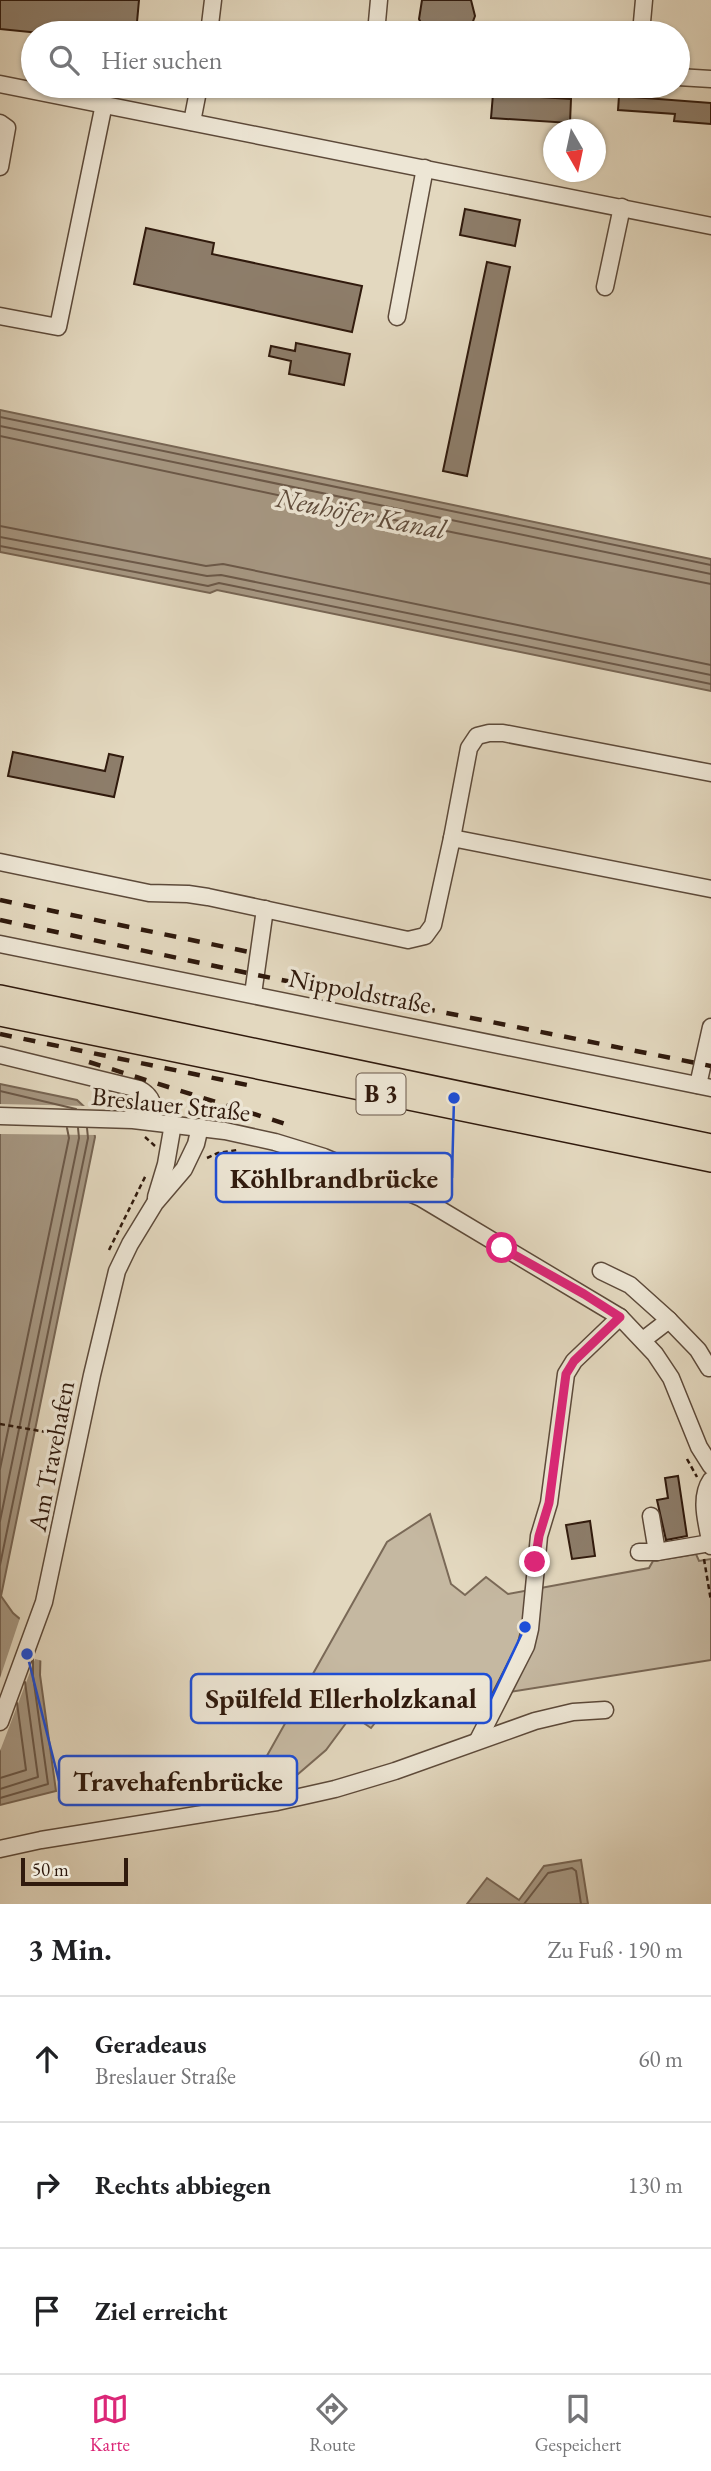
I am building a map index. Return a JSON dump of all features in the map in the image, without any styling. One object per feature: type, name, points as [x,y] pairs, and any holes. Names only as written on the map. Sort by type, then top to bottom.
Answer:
[{"type":"main road","name":"B 3","points":[[0,996],[711,1145]]},
{"type":"main road","name":"B 3","points":[[0,1015],[711,1161]]},
{"type":"street","points":[[210,21],[212,0]]},
{"type":"street","points":[[377,21],[379,0]]},
{"type":"street","points":[[642,21],[644,0]]},
{"type":"street","points":[[690,78],[711,79]]},
{"type":"street","points":[[0,84],[21,88]]},
{"type":"street","points":[[72,98],[711,226]]},
{"type":"street","points":[[192,122],[197,98]]},
{"type":"street","points":[[0,316],[58,327],[103,104]]},
{"type":"street","points":[[0,123],[7,128],[0,167]]},
{"type":"street","points":[[397,317],[425,168]]},
{"type":"street","points":[[606,287],[622,207]]},
{"type":"street","points":[[0,862],[149,893],[188,894],[408,940],[425,936],[433,926],[469,748],[477,736],[503,733],[711,773]]},
{"type":"street","points":[[452,838],[711,889]]},
{"type":"street","points":[[253,995],[265,909]]},
{"type":"street","name":"Nippoldstraße","points":[[0,944],[705,1086]]},
{"type":"street","points":[[705,1086],[711,1027]]},
{"type":"street","points":[[0,1055],[139,1089],[152,1101],[153,1121]]},
{"type":"street","name":"Breslauer Straße","points":[[0,1116],[153,1121],[251,1136],[298,1149],[396,1186],[440,1209],[620,1317],[643,1340],[671,1378],[699,1447],[711,1466]]},
{"type":"street","name":"Am Travehafen","points":[[155,1203],[173,1124]]},
{"type":"street","name":"Am Travehafen","points":[[0,1722],[44,1602],[55,1561],[110,1295],[121,1259],[155,1203],[184,1169],[196,1144],[200,1127]]},
{"type":"street","points":[[601,1271],[630,1286],[669,1320],[698,1350],[709,1368]]},
{"type":"street","points":[[478,1740],[526,1646],[530,1629],[535,1562],[539,1536],[549,1503],[566,1374],[574,1361],[620,1317]]},
{"type":"street","points":[[643,1340],[669,1320]]},
{"type":"street","points":[[639,1552],[709,1549],[704,1496],[711,1480]]},
{"type":"street","points":[[651,1516],[657,1552]]},
{"type":"street","points":[[0,1849],[277,1802],[335,1789],[396,1771],[535,1721],[573,1712],[605,1710]]},
{"type":"path","points":[[143,1136],[151,1140],[156,1150]]},
{"type":"path","points":[[200,1164],[218,1153],[237,1150]]},
{"type":"path","points":[[1,1424],[66,1436]]},
{"type":"path","points":[[685,1450],[692,1472]]},
{"type":"path","points":[[709,1549],[711,1601]]},
{"type":"shaded area","points":[[430,1514],[451,1584],[465,1595],[486,1577],[508,1594],[649,1568],[653,1561],[696,1554],[699,1561],[711,1559],[711,1660],[390,1711],[382,1714],[371,1728],[352,1715],[326,1750],[290,1781],[230,1791],[227,1781],[264,1761],[387,1542]]},
{"type":"water","name":"Neuhöfer Kanal","points":[[0,410],[711,559],[711,691],[217,590],[210,593],[0,552]]},
{"type":"water","points":[[0,1084],[77,1100],[91,1113],[95,1137],[1,1596],[13,1613],[41,1637],[40,1675],[56,1791],[0,1805]]},
{"type":"water","points":[[581,1860],[588,1904],[467,1904],[487,1878],[519,1900],[544,1866]]},
{"type":"pier","points":[[0,1104],[88,1106],[94,1112],[99,1135],[0,1134]]},
{"type":"pier","points":[[21,1615],[44,1636],[44,1659],[35,1659],[0,1751],[0,1678]]},
{"type":"building","points":[[0,0],[139,0],[137,21],[21,21],[21,31],[0,29]]},
{"type":"building","points":[[422,0],[471,0],[475,16],[473,21],[419,19]]},
{"type":"building","points":[[493,98],[571,99],[570,119],[543,119],[543,121],[491,118]]},
{"type":"building","points":[[619,98],[711,103],[711,124],[674,121],[675,114],[618,110]]},
{"type":"building","points":[[465,209],[520,220],[515,246],[460,235]]},
{"type":"building","points":[[146,228],[214,243],[212,254],[362,286],[352,332],[134,284]]},
{"type":"building","points":[[487,262],[510,267],[467,476],[443,471]]},
{"type":"building","points":[[296,343],[350,354],[344,385],[289,374],[291,361],[269,356],[271,346],[295,351]]},
{"type":"building","points":[[13,752],[105,771],[109,754],[123,757],[114,797],[8,776]]},
{"type":"building","points":[[678,1476],[687,1536],[666,1540],[657,1500],[668,1498],[665,1478]]},
{"type":"building","points":[[590,1521],[595,1556],[572,1559],[566,1525]]},
{"type":"railway","points":[[0,900],[249,952]]},
{"type":"railway","points":[[0,920],[257,975],[711,1066]]},
{"type":"railway","points":[[0,1034],[257,1087]]},
{"type":"railway","points":[[89,1062],[289,1125]]},
{"type":"place","name":"Köhlbrandbrücke","points":[[454,1098]]},
{"type":"place","name":"Spülfeld Ellerholzkanal","points":[[525,1627]]},
{"type":"place","name":"Travehafenbrücke","points":[[27,1654]]},
{"type":"route","points":[[502,1248],[620,1317],[574,1361],[566,1374],[549,1503],[539,1536],[535,1562]]}]
